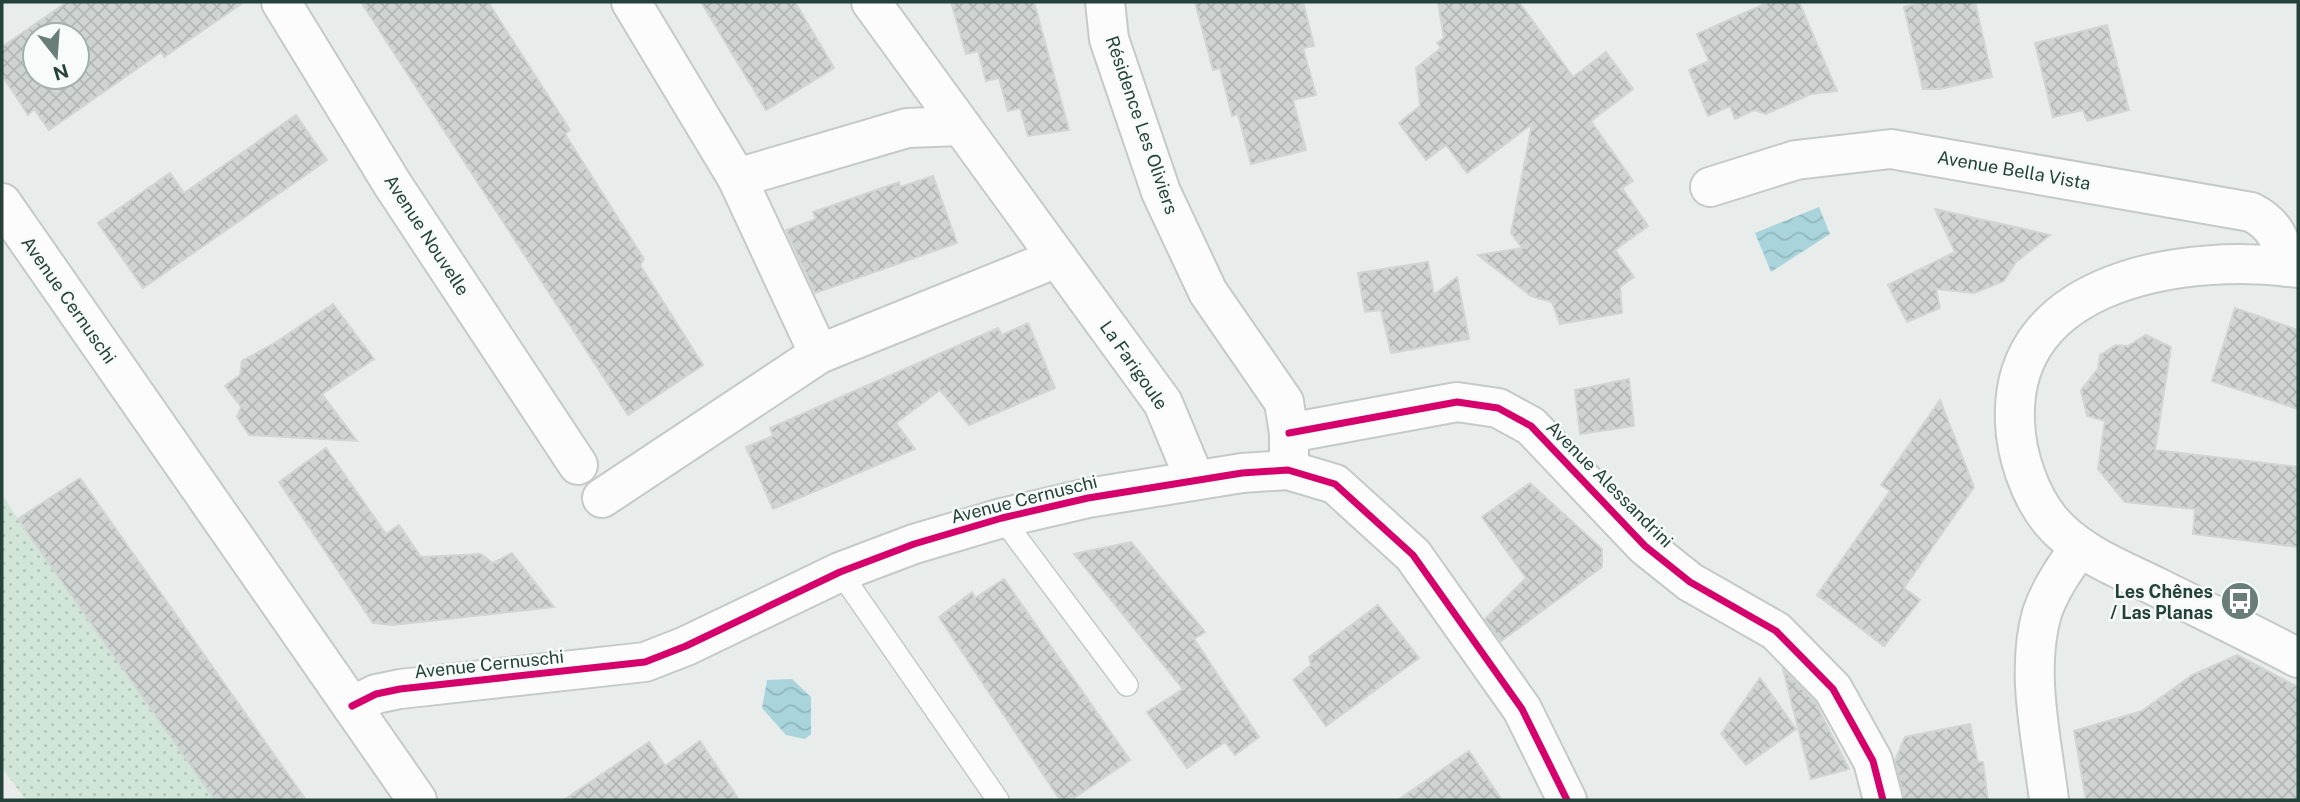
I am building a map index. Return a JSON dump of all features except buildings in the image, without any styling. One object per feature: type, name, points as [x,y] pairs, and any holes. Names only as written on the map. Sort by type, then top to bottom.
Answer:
[{"type":"street","name":"Avenue Nouvelle","points":[[281,2],[393,185],[578,466]]},
{"type":"street","points":[[631,2],[737,178],[819,354]]},
{"type":"street","name":"La Farigoule","points":[[871,2],[1163,403],[1195,480]]},
{"type":"street","name":"Résidence Les Oliviers","points":[[1105,2],[1110,39],[1161,192],[1208,292],[1284,402],[1289,451]]},
{"type":"street","points":[[737,178],[907,128],[961,126]]},
{"type":"street","name":"Avenue Bella Vista","points":[[1710,187],[1796,160],[1891,149],[2251,212],[2268,220],[2282,242],[2293,268]]},
{"type":"street","name":"Avenue Cernuschi","points":[[2,203],[417,800]]},
{"type":"street","points":[[603,498],[819,354],[1057,257]]},
{"type":"street","points":[[2293,268],[2203,266],[2154,273],[2112,283],[2069,306],[2044,332],[2021,365],[2014,407],[2016,444],[2030,485],[2050,519],[2079,548],[2298,658]]},
{"type":"street","name":"Avenue Alessandrini","points":[[1289,451],[1457,402],[1498,408],[1531,426],[1645,545],[1690,582],[1776,631],[1833,689],[1873,761],[1883,800]]},
{"type":"street","name":"Avenue Cernuschi","points":[[352,706],[376,694],[400,689],[645,662],[686,646],[840,572],[914,544],[1002,518],[1088,498],[1195,480],[1289,451],[1335,484],[1413,555],[1522,709],[1560,780],[1567,800]]},
{"type":"street","points":[[2049,800],[2034,648],[2043,611],[2058,579],[2079,548]]},
{"type":"lane","points":[[1002,518],[1127,685]]},
{"type":"lane","points":[[840,572],[998,800]]},
{"type":"green space","points":[[2,495],[215,800],[26,800],[2,768]]},
{"type":"water","points":[[1819,207],[1830,234],[1771,272],[1755,233]]},
{"type":"water","points":[[792,679],[811,697],[811,734],[805,739],[786,735],[762,708],[767,680]]},
{"type":"cycle path","points":[[1289,433],[1457,402],[1498,408],[1531,426],[1645,546],[1690,582],[1776,631],[1833,689],[1873,761],[1883,800]]},
{"type":"cycle path","points":[[352,706],[376,694],[400,689],[645,662],[686,646],[840,572],[914,544],[1002,518],[1088,498],[1242,473],[1288,470],[1335,484],[1413,555],[1522,709],[1567,800]]},
{"type":"place","name":"Les Chênes / Las Planas","points":[[2240,601]]}]
